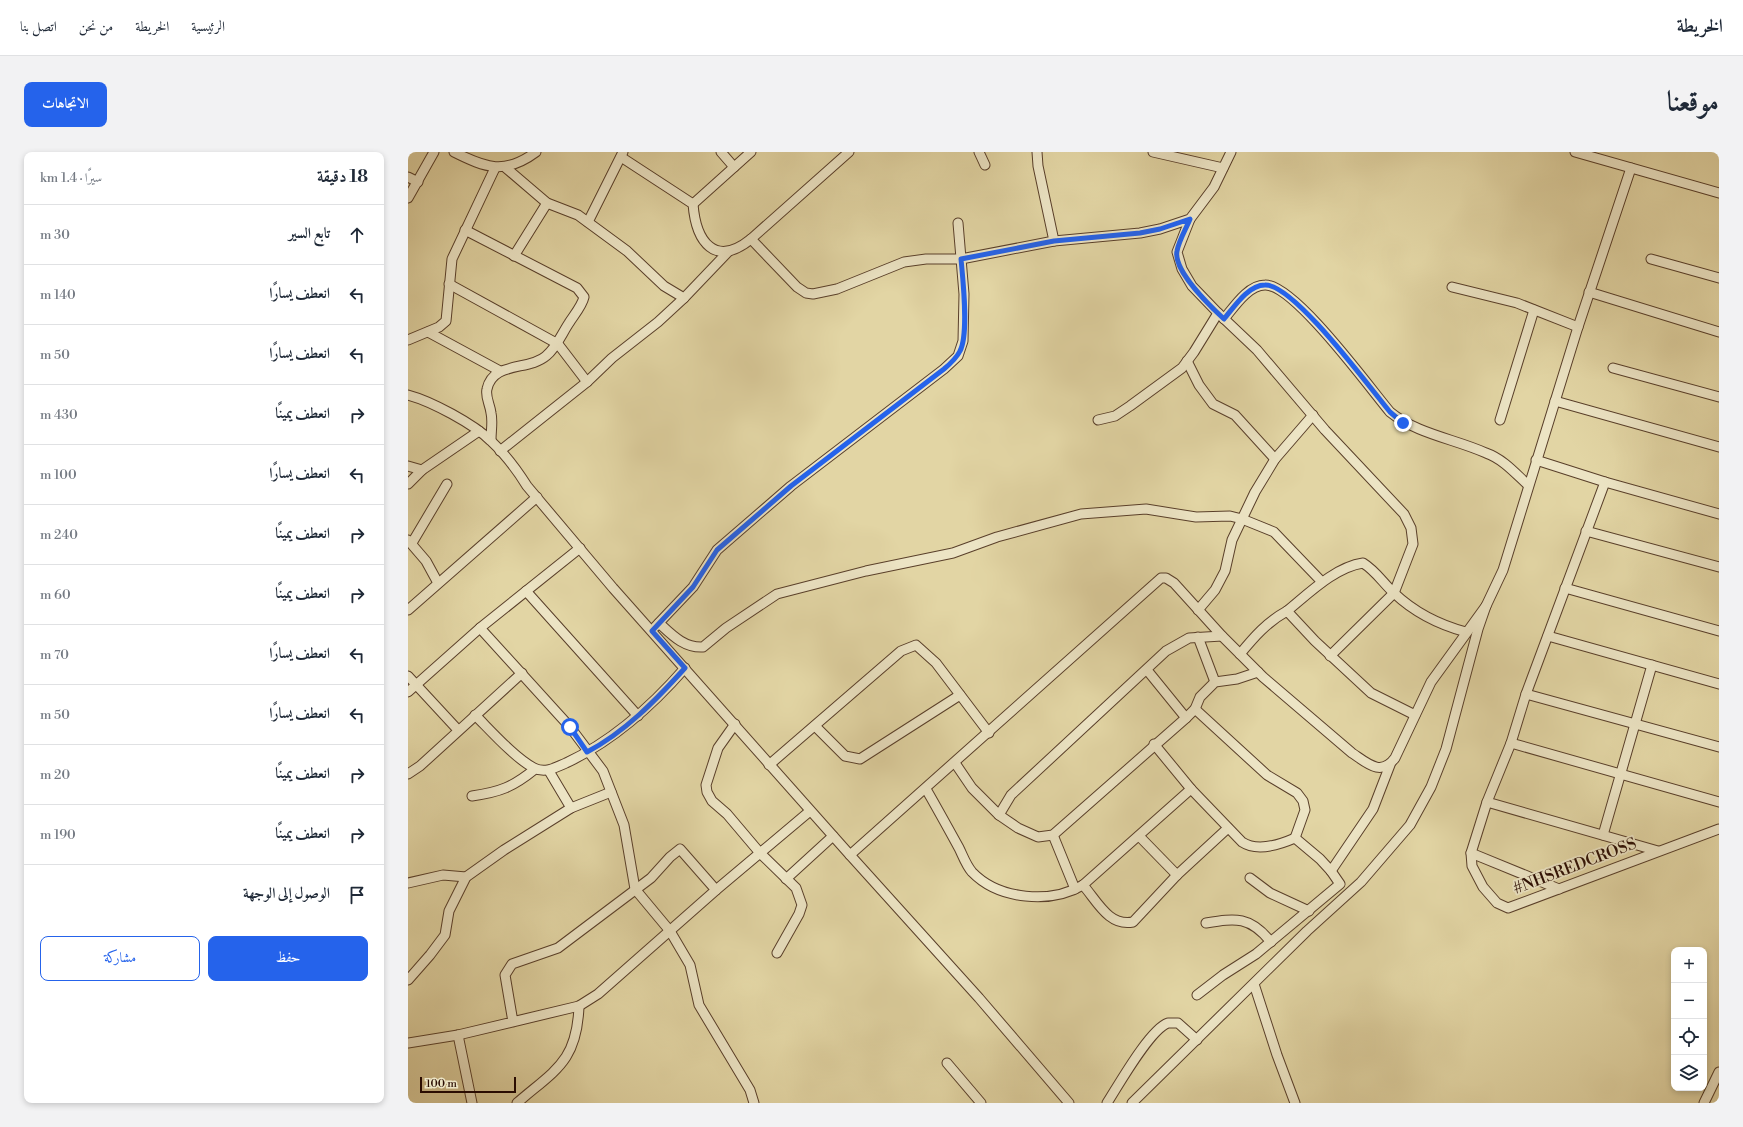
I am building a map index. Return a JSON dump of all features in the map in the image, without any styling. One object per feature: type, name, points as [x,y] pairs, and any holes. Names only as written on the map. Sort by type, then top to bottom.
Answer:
[{"type":"street","points":[[408,198],[434,152]]},
{"type":"street","points":[[454,152],[495,168],[506,168],[536,152]]},
{"type":"street","points":[[721,152],[734,167]]},
{"type":"street","points":[[693,204],[751,152]]},
{"type":"street","points":[[693,204],[694,219],[701,238],[708,246],[718,252],[728,252],[741,248],[849,152]]},
{"type":"street","points":[[979,152],[985,165]]},
{"type":"street","points":[[1037,152],[1038,166],[1054,241]]},
{"type":"street","points":[[1153,152],[1224,168]]},
{"type":"street","points":[[1231,152],[1214,187],[1190,219],[1176,252],[1180,263],[1192,286],[1220,316],[1257,350],[1313,415],[1404,514],[1411,528],[1413,544],[1394,593],[1330,656]]},
{"type":"street","points":[[1575,152],[1719,193]]},
{"type":"street","points":[[588,222],[622,155],[693,204]]},
{"type":"street","points":[[408,340],[428,332],[446,321],[452,259],[495,168]]},
{"type":"street","points":[[506,168],[547,203],[571,211],[588,222],[627,251],[672,292],[684,298]]},
{"type":"street","points":[[1132,1103],[1348,893],[1362,882],[1410,825],[1431,787],[1446,749],[1478,629],[1486,606],[1503,570],[1578,326],[1631,168]]},
{"type":"street","points":[[408,177],[418,182]]},
{"type":"street","points":[[514,256],[547,203]]},
{"type":"street","points":[[752,239],[797,287],[806,293],[813,294],[837,288],[904,262],[926,259],[961,259],[1054,241],[1140,233],[1160,229],[1190,219]]},
{"type":"street","points":[[652,631],[693,587],[717,550],[791,486],[944,369],[958,356],[963,341],[964,294],[958,223]]},
{"type":"street","points":[[465,230],[577,288],[582,293],[583,302],[567,326],[558,344],[545,357],[536,362],[500,371],[490,382],[487,389],[488,402],[491,411],[491,440]]},
{"type":"street","points":[[500,451],[587,382],[684,298],[728,252]]},
{"type":"street","points":[[1651,259],[1719,278]]},
{"type":"street","points":[[449,284],[558,344],[587,382]]},
{"type":"street","points":[[1098,420],[1114,416],[1182,368],[1220,316],[1257,286],[1266,284],[1277,287],[1320,325],[1390,412],[1403,423],[1487,453],[1509,467],[1528,485]]},
{"type":"street","points":[[1452,287],[1517,303],[1578,326]]},
{"type":"street","points":[[1589,292],[1719,332]]},
{"type":"street","points":[[1500,420],[1534,310]]},
{"type":"street","points":[[428,332],[500,371]]},
{"type":"street","points":[[1187,361],[1199,385],[1213,404],[1235,415],[1275,459]]},
{"type":"street","points":[[1613,368],[1719,397]]},
{"type":"street","points":[[408,395],[445,411],[479,431],[491,440],[537,497],[652,631],[736,724],[810,811],[979,998],[1069,1103]]},
{"type":"street","points":[[1555,401],[1719,447]]},
{"type":"street","points":[[1198,610],[1215,590],[1225,571],[1232,540],[1255,492],[1275,459],[1313,415]]},
{"type":"street","points":[[408,484],[422,470],[479,431]]},
{"type":"street","points":[[1536,460],[1605,482],[1719,514]]},
{"type":"street","points":[[408,466],[422,470]]},
{"type":"street","points":[[1559,889],[1471,853],[1488,802],[1511,743],[1526,694],[1605,482]]},
{"type":"street","points":[[438,583],[430,567],[410,542],[447,484]]},
{"type":"street","points":[[408,610],[537,497]]},
{"type":"street","points":[[659,623],[680,641],[696,648],[703,647],[726,628],[777,594],[866,571],[952,553],[997,537],[1081,514],[1146,509],[1196,517],[1230,516],[1242,519],[1274,532],[1322,582]]},
{"type":"street","points":[[1586,531],[1719,567]]},
{"type":"street","points":[[408,692],[480,628],[580,548]]},
{"type":"street","points":[[1240,654],[1258,632],[1276,617],[1287,611],[1322,582],[1354,564],[1364,562],[1374,570],[1394,593],[1430,619],[1466,632]]},
{"type":"street","points":[[850,854],[926,789],[1161,578],[1166,578],[1174,583],[1222,636],[1258,672],[1362,760],[1377,768],[1383,768],[1390,765]]},
{"type":"street","points":[[1565,588],[1719,631]]},
{"type":"street","points":[[526,592],[638,716]]},
{"type":"street","points":[[1331,871],[1373,809],[1390,765],[1395,758],[1431,682],[1486,606]]},
{"type":"street","points":[[1287,611],[1330,656],[1371,693],[1415,715]]},
{"type":"street","points":[[480,628],[570,727],[603,772],[624,825],[635,889],[670,931],[690,965],[699,1005],[750,1090],[754,1103]]},
{"type":"street","points":[[998,815],[1011,795],[1148,670],[1153,662],[1166,651],[1181,642],[1198,637],[1222,636]]},
{"type":"street","points":[[1548,636],[1719,684]]},
{"type":"street","points":[[1198,637],[1215,682]]},
{"type":"street","points":[[770,765],[901,651],[916,645],[936,663],[989,733]]},
{"type":"street","points":[[1603,835],[1652,665]]},
{"type":"street","points":[[475,715],[513,752],[535,769],[549,771],[587,752],[612,737],[638,716],[685,668]]},
{"type":"street","points":[[1148,670],[1186,718]]},
{"type":"street","points":[[955,763],[972,788],[998,815],[1018,828],[1038,838],[1053,835],[1154,744],[1186,718],[1195,709],[1200,696],[1215,682],[1237,679],[1258,672]]},
{"type":"street","points":[[408,774],[420,766],[522,673]]},
{"type":"street","points":[[408,676],[458,730]]},
{"type":"street","points":[[1526,694],[1719,747]]},
{"type":"street","points":[[815,726],[845,756],[860,759],[960,695]]},
{"type":"street","points":[[1154,744],[1191,790],[1228,828],[1249,846],[1277,845],[1295,838],[1305,810],[1303,801],[1297,793],[1267,775],[1195,709]]},
{"type":"street","points":[[736,724],[718,748],[706,785],[707,792],[712,801],[727,814],[760,853],[796,888],[802,904],[799,914],[777,953]]},
{"type":"street","points":[[1511,743],[1719,802]]},
{"type":"street","points":[[472,796],[496,793],[521,781],[535,769]]},
{"type":"street","points":[[549,771],[571,808]]},
{"type":"street","points":[[926,789],[971,871],[982,880],[996,888],[1023,895],[1053,896],[1079,887],[1191,790]]},
{"type":"street","points":[[408,980],[445,935],[448,911],[466,876],[571,808],[611,792]]},
{"type":"street","points":[[1488,802],[1658,851]]},
{"type":"street","points":[[408,1043],[458,1035],[579,1006],[598,994],[716,890],[810,811]]},
{"type":"street","points":[[1053,835],[1079,887],[1113,920],[1125,923],[1133,922],[1177,875],[1228,828]]},
{"type":"street","name":"#NHSREDCROSS","points":[[1471,853],[1472,866],[1483,887],[1497,903],[1508,908],[1719,829]]},
{"type":"street","points":[[786,879],[833,836]]},
{"type":"street","points":[[1139,836],[1177,875]]},
{"type":"street","points":[[1295,838],[1320,859],[1348,893]]},
{"type":"street","points":[[514,1022],[505,975],[512,964],[558,948],[651,878],[670,856],[680,850],[716,890]]},
{"type":"street","points":[[408,883],[444,875],[466,876]]},
{"type":"street","points":[[1250,878],[1270,893],[1309,911]]},
{"type":"street","points":[[1197,995],[1223,975],[1256,954],[1340,884]]},
{"type":"street","points":[[1206,923],[1234,919],[1246,921],[1262,930],[1271,942]]},
{"type":"street","points":[[1254,984],[1274,1048],[1295,1103]]},
{"type":"street","points":[[517,1103],[559,1068],[570,1051],[578,1028],[579,1006]]},
{"type":"street","points":[[1107,1103],[1145,1045],[1168,1023],[1178,1023],[1196,1040]]},
{"type":"street","points":[[458,1035],[472,1103]]},
{"type":"street","points":[[947,1063],[981,1103]]},
{"type":"street","points":[[1704,1103],[1719,1072]]},
{"type":"route","points":[[570,727],[587,752],[612,737],[638,716],[685,668],[652,631],[693,587],[717,550],[791,486],[944,369],[958,356],[963,341],[964,294],[961,259],[1054,241],[1140,233],[1160,229],[1190,219],[1176,252],[1182,269],[1192,286],[1224,319],[1243,297],[1257,286],[1266,284],[1277,287],[1320,325],[1390,412],[1403,423]]}]
